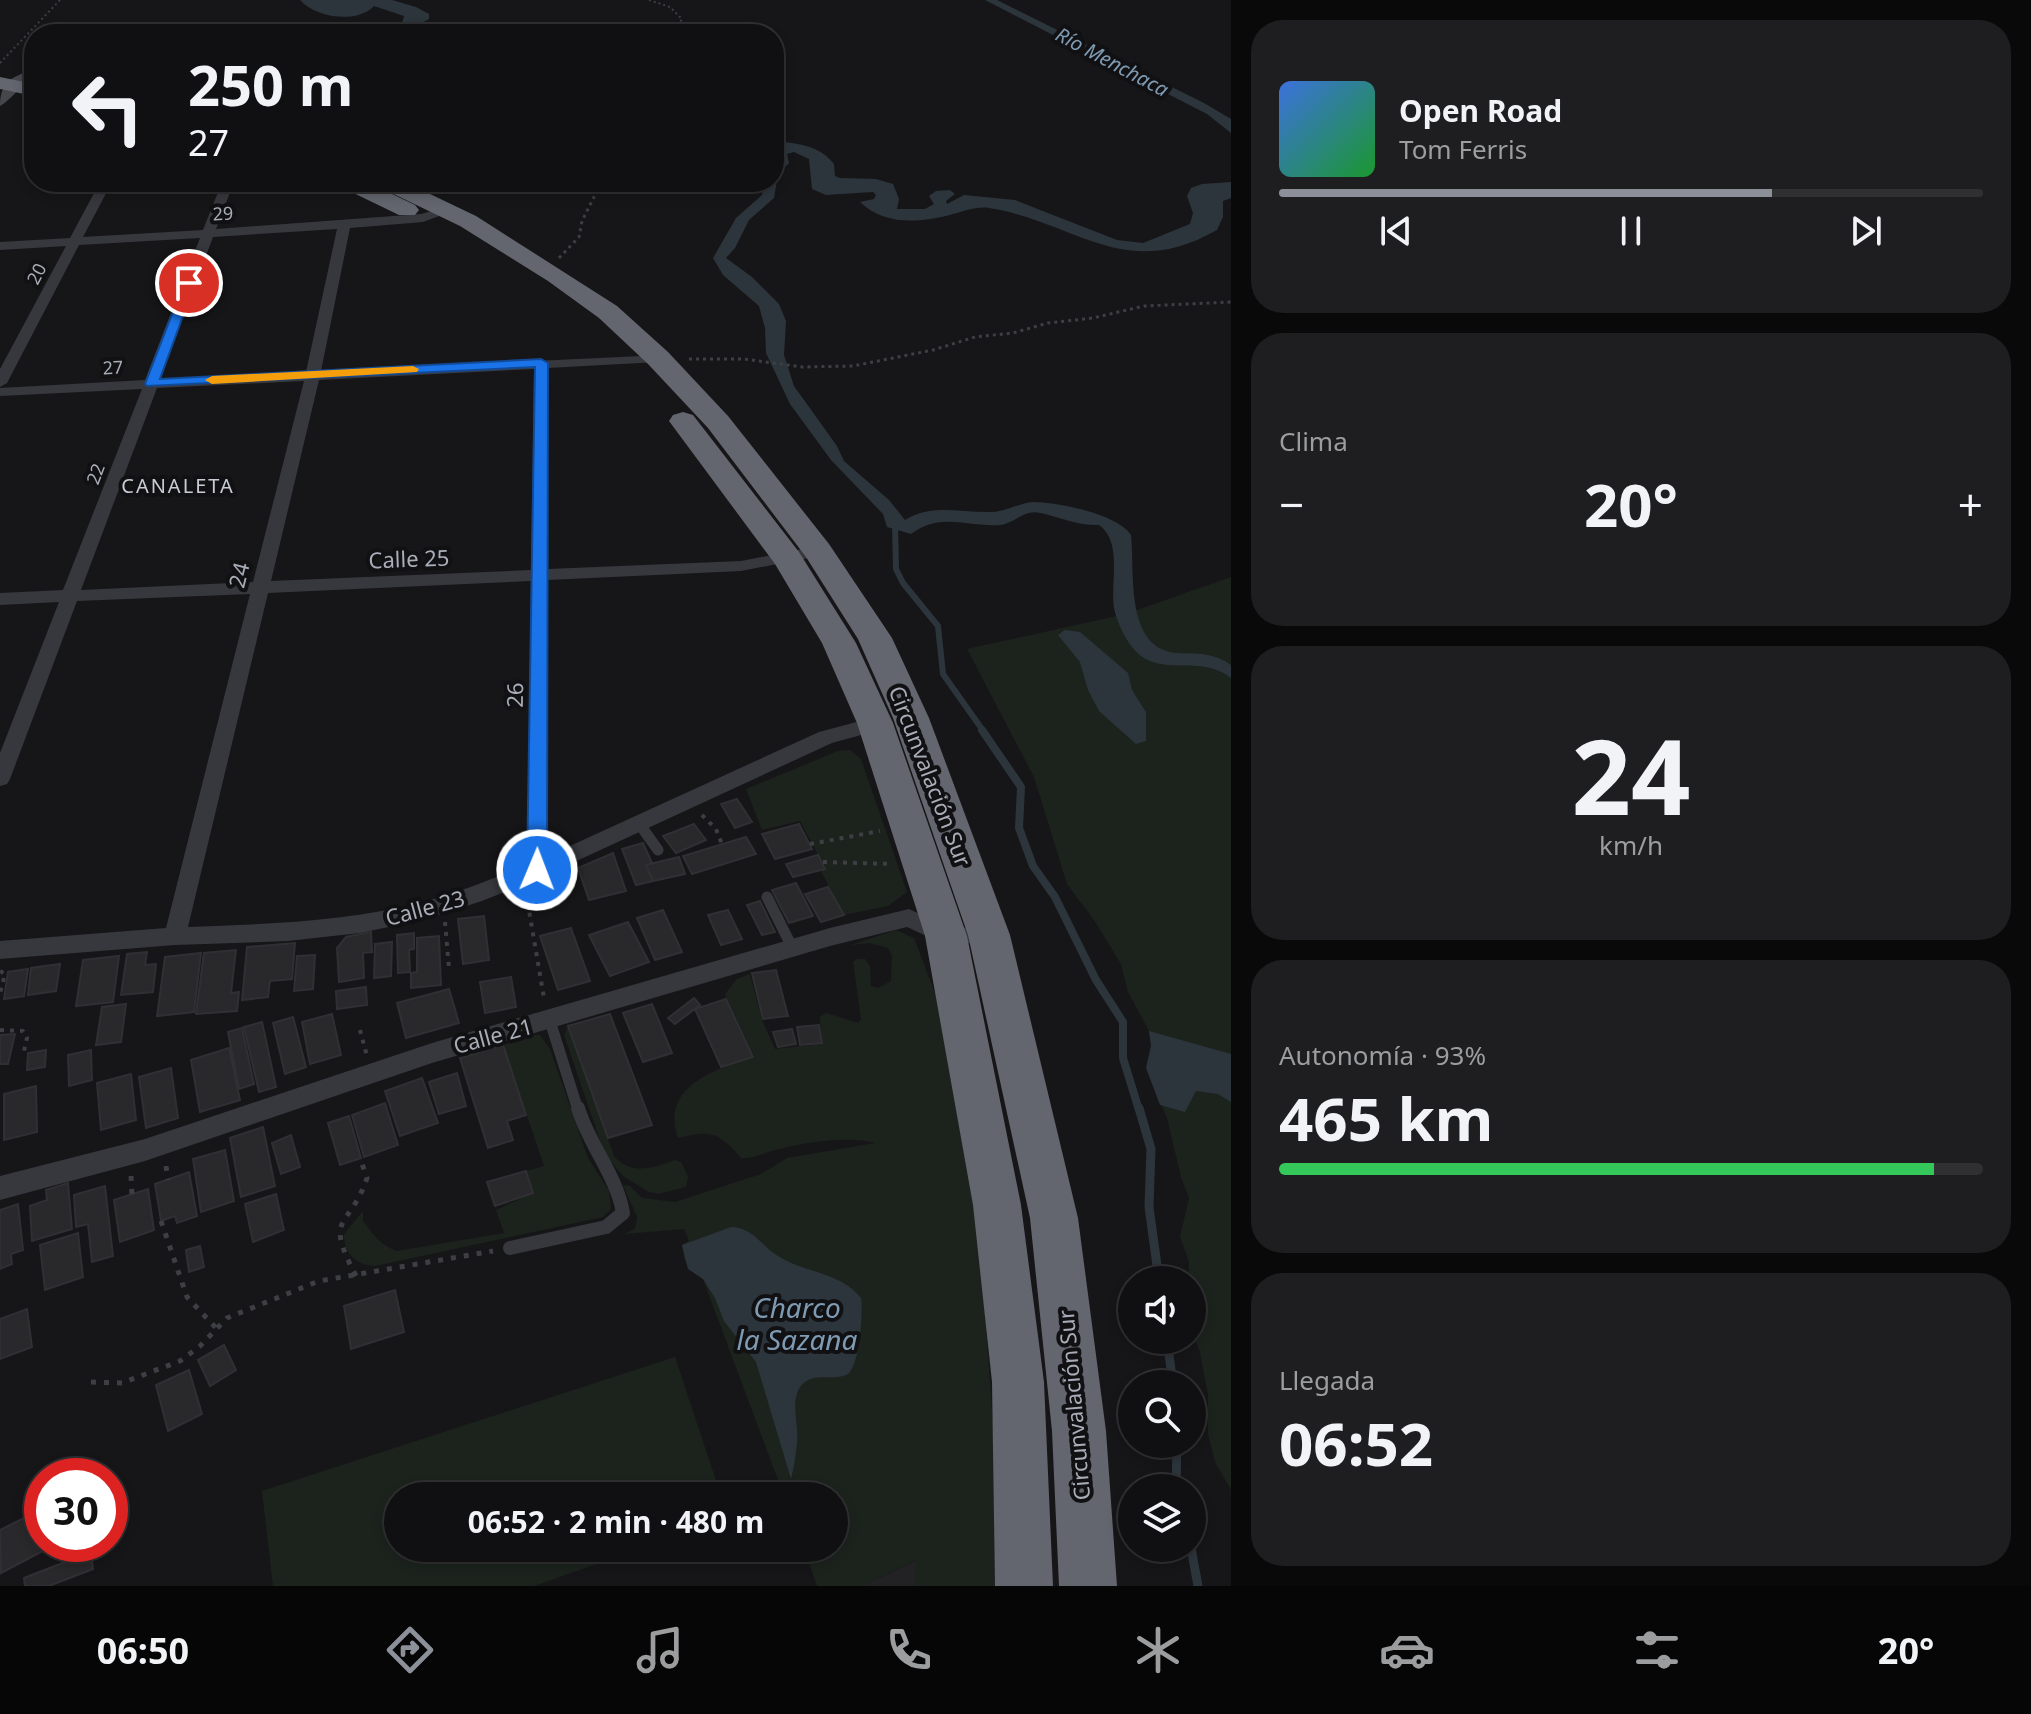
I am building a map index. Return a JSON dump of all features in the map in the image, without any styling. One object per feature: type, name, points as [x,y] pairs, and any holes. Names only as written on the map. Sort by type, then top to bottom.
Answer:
[{"type":"highway","name":"Circunvalación Sur","points":[[376,192],[434,214],[557,276],[608,312],[642,358],[718,422],[803,555],[875,638],[946,936],[997,1205],[1018,1382],[1024,1586]]},
{"type":"highway","name":"Circunvalación Sur","points":[[402,192],[434,214]]},
{"type":"highway","name":"Circunvalación Sur","points":[[893,720],[989,935],[1054,1218],[1079,1431],[1088,1586]]},
{"type":"street","name":"20","points":[[0,383],[101,192]]},
{"type":"street","name":"22","points":[[0,779],[224,192]]},
{"type":"street","name":"29","points":[[0,246],[344,225],[434,214]]},
{"type":"street","name":"24","points":[[175,936],[313,374],[344,225]]},
{"type":"street","name":"27","points":[[0,392],[642,358]]},
{"type":"street","name":"26","points":[[537,870],[541,363]]},
{"type":"street","name":"Calle 25","points":[[0,599],[741,566],[803,555]]},
{"type":"street","name":"Calle 23","points":[[0,950],[175,936],[317,929],[360,924],[443,905],[537,870],[687,798],[826,737],[893,720]]},
{"type":"street","name":"Calle 21","points":[[0,1188],[145,1150],[432,1053],[550,1021],[792,947],[909,918],[946,936],[989,935]]},
{"type":"lane","points":[[638,822],[658,850]]},
{"type":"lane","points":[[767,897],[792,947]]},
{"type":"lane","points":[[510,1248],[606,1227],[623,1213],[620,1195],[586,1135],[550,1021]]},
{"type":"path","points":[[37,24],[60,0]]},
{"type":"path","points":[[649,0],[679,12],[682,19],[679,24]]},
{"type":"path","points":[[0,63],[24,38]]},
{"type":"path","points":[[556,263],[579,237],[582,221],[597,192]]},
{"type":"path","points":[[642,358],[744,359],[802,367],[853,366],[933,350],[975,337],[1019,332],[1048,323],[1093,318],[1154,304],[1231,302]]},
{"type":"path","points":[[687,798],[716,829],[722,844]]},
{"type":"path","points":[[810,844],[894,829]]},
{"type":"path","points":[[823,862],[893,864]]},
{"type":"path","points":[[537,870],[528,881],[526,890],[550,1021]]},
{"type":"path","points":[[443,905],[449,968]]},
{"type":"path","points":[[0,971],[5,974],[0,993]]},
{"type":"path","points":[[0,1030],[27,1034],[24,1051]]},
{"type":"path","points":[[356,1276],[339,1246],[338,1230],[367,1178],[360,1158]]},
{"type":"path","points":[[161,1221],[187,1297],[217,1329]]},
{"type":"path","points":[[91,1382],[122,1383],[180,1361],[239,1311],[337,1276],[356,1276],[510,1248]]},
{"type":"shaded area","points":[[1231,577],[1231,1490],[1215,1462],[1208,1434],[1206,1370],[1203,1370],[1200,1354],[1206,1354],[1206,1266],[1189,1266],[1180,1237],[1189,1198],[1167,1118],[1146,1068],[1151,1046],[1149,1031],[1128,992],[1121,964],[1067,884],[1034,777],[967,649],[1126,614]]},
{"type":"shaded area","points":[[850,750],[861,759],[907,892],[888,906],[844,915],[821,871],[825,868],[800,821],[762,830],[746,789],[838,751]]},
{"type":"shaded area","points":[[896,930],[914,938],[945,1019],[965,1123],[984,1298],[993,1424],[995,1586],[915,1586],[916,1560],[862,1586],[817,1586],[809,1562],[848,1562],[848,1482],[779,1482],[703,1279],[685,1262],[682,1245],[689,1241],[684,1229],[624,1234],[635,1229],[637,1217],[623,1185],[630,1186],[642,1198],[675,1202],[761,1174],[787,1158],[875,1143],[824,1141],[741,1158],[714,1135],[678,1138],[674,1120],[677,1105],[695,1083],[723,1067],[754,1056],[725,994],[737,979],[750,974],[762,1020],[775,1049],[822,1044],[820,1017],[826,1013],[858,1023],[861,1019],[853,962],[865,959],[870,966],[871,986],[878,988],[891,981],[892,956],[888,948],[870,943],[851,945]]},
{"type":"shaded area","points":[[568,1026],[614,1156],[635,1168],[651,1168],[675,1160],[681,1162],[688,1176],[686,1187],[658,1194],[647,1191],[623,1176],[605,1155],[564,1035]]},
{"type":"shaded area","points":[[540,1035],[550,1049],[588,1158],[609,1191],[611,1209],[603,1217],[375,1266],[352,1257],[344,1234],[363,1211],[363,1221],[374,1235],[397,1251],[504,1233],[496,1210],[533,1193],[526,1171],[544,1166],[503,1045]]},
{"type":"shaded area","points":[[675,1357],[716,1482],[384,1482],[384,1562],[602,1562],[534,1586],[273,1586],[262,1491]]},
{"type":"shaded area","points":[[917,1560],[915,1586],[862,1586]]},
{"type":"water","points":[[300,0],[392,0],[416,7],[429,14],[429,19],[420,24],[400,24],[404,16],[374,6],[367,12],[347,17],[326,15]]},
{"type":"water","name":"Río Menchaca","points":[[985,0],[997,0],[1204,103],[1231,119],[1231,133],[1207,114]]},
{"type":"water","points":[[784,142],[822,153],[834,164],[835,176],[840,178],[876,179],[893,184],[899,199],[897,209],[925,209],[934,204],[929,196],[936,191],[950,190],[955,194],[946,201],[947,204],[964,195],[1015,200],[1117,240],[1143,243],[1190,224],[1193,213],[1187,196],[1191,188],[1231,182],[1231,198],[1223,201],[1223,217],[1217,230],[1184,245],[1155,251],[1127,250],[989,208],[975,208],[928,219],[892,219],[860,202],[874,199],[876,195],[873,192],[826,195],[812,189],[809,159],[794,152],[787,154],[789,163],[784,168]]},
{"type":"water","points":[[762,192],[775,192],[774,198],[749,220],[735,248],[726,258],[752,277],[779,304],[786,321],[784,355],[794,386],[837,446],[844,461],[889,500],[905,520],[936,510],[996,512],[1033,502],[1071,507],[1114,521],[1131,535],[1136,606],[1148,638],[1160,648],[1224,661],[1231,665],[1231,678],[1205,667],[1152,662],[1129,643],[1114,608],[1111,542],[1099,525],[1076,523],[1034,512],[1000,525],[943,522],[922,527],[911,534],[887,527],[883,514],[831,460],[790,404],[766,353],[765,328],[759,306],[723,275],[713,258],[736,218]]},
{"type":"water","points":[[1065,630],[1080,632],[1128,673],[1132,690],[1146,712],[1146,741],[1136,744],[1099,711],[1088,690],[1080,662],[1058,635]]},
{"type":"water","points":[[1149,1031],[1231,1054],[1231,1102],[1218,1094],[1196,1091],[1185,1112],[1160,1105],[1146,1068],[1151,1046]]},
{"type":"water","name":"Charco la Sazana","points":[[731,1227],[746,1230],[788,1262],[833,1278],[853,1289],[861,1298],[860,1340],[851,1371],[840,1377],[810,1379],[797,1393],[797,1442],[791,1479],[756,1362],[724,1321],[703,1279],[688,1269],[682,1245]]},
{"type":"building","points":[[737,799],[752,822],[735,828],[721,804]]},
{"type":"building","points":[[694,824],[706,840],[676,853],[663,836]]},
{"type":"building","points":[[799,824],[812,849],[775,859],[762,834]]},
{"type":"building","points":[[746,837],[756,854],[692,874],[683,856]]},
{"type":"building","points":[[643,843],[652,863],[646,865],[653,881],[636,885],[622,849]]},
{"type":"building","points":[[613,853],[626,891],[589,900],[578,868]]},
{"type":"building","points":[[818,855],[825,869],[793,877],[786,864]]},
{"type":"building","points":[[679,857],[685,874],[653,881],[646,865]]},
{"type":"building","points":[[561,878],[567,893],[553,897],[547,882]]},
{"type":"building","points":[[796,883],[813,916],[789,923],[772,890]]},
{"type":"building","points":[[828,887],[844,915],[821,922],[805,894]]},
{"type":"building","points":[[760,901],[775,932],[762,935],[747,905]]},
{"type":"building","points":[[663,910],[682,952],[655,960],[637,918]]},
{"type":"building","points":[[728,910],[742,939],[721,945],[708,915]]},
{"type":"building","points":[[484,916],[489,960],[463,964],[458,919]]},
{"type":"building","points":[[628,922],[649,962],[610,976],[589,935]]},
{"type":"building","points":[[571,928],[590,981],[558,990],[540,936]]},
{"type":"building","points":[[371,932],[372,952],[363,953],[364,978],[339,982],[337,948],[346,937]]},
{"type":"building","points":[[414,933],[414,949],[409,950],[410,972],[398,973],[397,935]]},
{"type":"building","points":[[439,936],[441,985],[411,988],[411,973],[417,972],[417,938]]},
{"type":"building","points":[[392,942],[391,976],[374,978],[375,944]]},
{"type":"building","points":[[295,943],[292,979],[270,981],[268,997],[242,1000],[247,947]]},
{"type":"building","points":[[236,950],[231,993],[239,992],[237,1011],[196,1014],[204,953]]},
{"type":"building","points":[[147,952],[145,965],[156,964],[153,992],[121,995],[127,954]]},
{"type":"building","points":[[201,953],[194,1012],[157,1016],[165,957]]},
{"type":"building","points":[[315,955],[313,989],[294,991],[297,956]]},
{"type":"building","points":[[119,956],[113,1002],[76,1006],[83,960]]},
{"type":"building","points":[[60,964],[56,991],[28,995],[31,968]]},
{"type":"building","points":[[28,969],[24,996],[4,999],[8,972]]},
{"type":"building","points":[[776,970],[788,1016],[763,1019],[752,973]]},
{"type":"building","points":[[511,977],[516,1007],[485,1013],[480,982]]},
{"type":"building","points":[[366,987],[367,1005],[337,1009],[336,991]]},
{"type":"building","points":[[449,989],[459,1023],[406,1038],[397,1003]]},
{"type":"building","points":[[694,998],[700,1005],[675,1024],[668,1018]]},
{"type":"building","points":[[726,999],[753,1057],[721,1067],[695,1009]]},
{"type":"building","points":[[126,1004],[121,1042],[96,1045],[102,1007]]},
{"type":"building","points":[[652,1004],[672,1053],[643,1062],[623,1013]]},
{"type":"building","points":[[332,1014],[341,1055],[310,1064],[302,1022]]},
{"type":"building","points":[[610,1014],[652,1125],[608,1138],[568,1026]]},
{"type":"building","points":[[293,1017],[306,1067],[285,1074],[273,1023]]},
{"type":"building","points":[[262,1022],[276,1087],[259,1092],[244,1027]]},
{"type":"building","points":[[819,1025],[822,1043],[800,1045],[797,1027]]},
{"type":"building","points":[[242,1028],[254,1084],[239,1089],[228,1032]]},
{"type":"building","points":[[792,1029],[796,1044],[778,1047],[773,1032]]},
{"type":"building","points":[[15,1034],[8,1064],[0,1064],[0,1035]]},
{"type":"building","points":[[503,1045],[526,1115],[507,1121],[513,1140],[488,1148],[460,1058]]},
{"type":"building","points":[[229,1048],[240,1100],[200,1112],[191,1060]]},
{"type":"building","points":[[46,1050],[45,1067],[27,1070],[28,1053]]},
{"type":"building","points":[[91,1050],[92,1080],[69,1086],[68,1055]]},
{"type":"building","points":[[171,1068],[178,1118],[146,1128],[139,1077]]},
{"type":"building","points":[[457,1073],[466,1106],[439,1114],[429,1082]]},
{"type":"building","points":[[131,1074],[136,1120],[101,1130],[97,1083]]},
{"type":"building","points":[[422,1078],[438,1123],[400,1136],[385,1091]]},
{"type":"building","points":[[36,1086],[37,1132],[4,1140],[4,1094]]},
{"type":"building","points":[[385,1103],[398,1145],[364,1157],[352,1115]]},
{"type":"building","points":[[349,1116],[361,1158],[340,1165],[328,1123]]},
{"type":"building","points":[[263,1127],[275,1186],[241,1197],[230,1138]]},
{"type":"building","points":[[291,1135],[300,1167],[281,1174],[272,1143]]},
{"type":"building","points":[[225,1150],[234,1201],[201,1212],[193,1159]]},
{"type":"building","points":[[526,1171],[533,1193],[495,1206],[487,1182]]},
{"type":"building","points":[[189,1172],[197,1216],[177,1223],[175,1216],[161,1221],[155,1184]]},
{"type":"building","points":[[68,1183],[72,1229],[32,1241],[30,1206],[47,1200],[46,1190]]},
{"type":"building","points":[[105,1186],[113,1256],[92,1262],[88,1224],[76,1227],[74,1195]]},
{"type":"building","points":[[148,1189],[154,1230],[120,1242],[114,1200]]},
{"type":"building","points":[[276,1194],[284,1230],[253,1242],[245,1204]]},
{"type":"building","points":[[18,1204],[23,1250],[11,1254],[12,1264],[0,1269],[0,1210]]},
{"type":"building","points":[[78,1233],[83,1277],[45,1290],[40,1245]]},
{"type":"building","points":[[200,1246],[204,1267],[189,1272],[186,1250]]},
{"type":"building","points":[[395,1290],[404,1332],[351,1349],[344,1306]]},
{"type":"building","points":[[27,1309],[32,1347],[0,1359],[0,1319]]},
{"type":"building","points":[[224,1345],[236,1370],[210,1386],[198,1360]]},
{"type":"building","points":[[189,1370],[202,1414],[168,1431],[156,1385]]},
{"type":"building","points":[[24,1518],[24,1561],[1,1573],[0,1530]]},
{"type":"building","points":[[65,1562],[92,1562],[93,1569],[49,1586],[25,1586],[24,1578]]},
{"type":"waterway","points":[[895,524],[896,569],[903,583],[938,626],[943,674],[984,732]]},
{"type":"waterway","points":[[982,730],[1021,787],[1019,828],[1033,866],[1055,897],[1096,980],[1123,1022],[1123,1058],[1139,1110]]},
{"type":"waterway","points":[[1139,1108],[1151,1149],[1149,1207],[1157,1266]]},
{"type":"waterway","points":[[1169,1354],[1171,1370]]},
{"type":"waterway","points":[[1176,1474],[1177,1458]]},
{"type":"waterway","points":[[1194,1562],[1198,1586]]},
{"type":"slow traffic","points":[[212,380],[413,369]]},
{"type":"district","name":"CANALETA","points":[[178,486]]},
{"type":"route","points":[[189,283],[151,384],[541,363],[537,870]]}]
